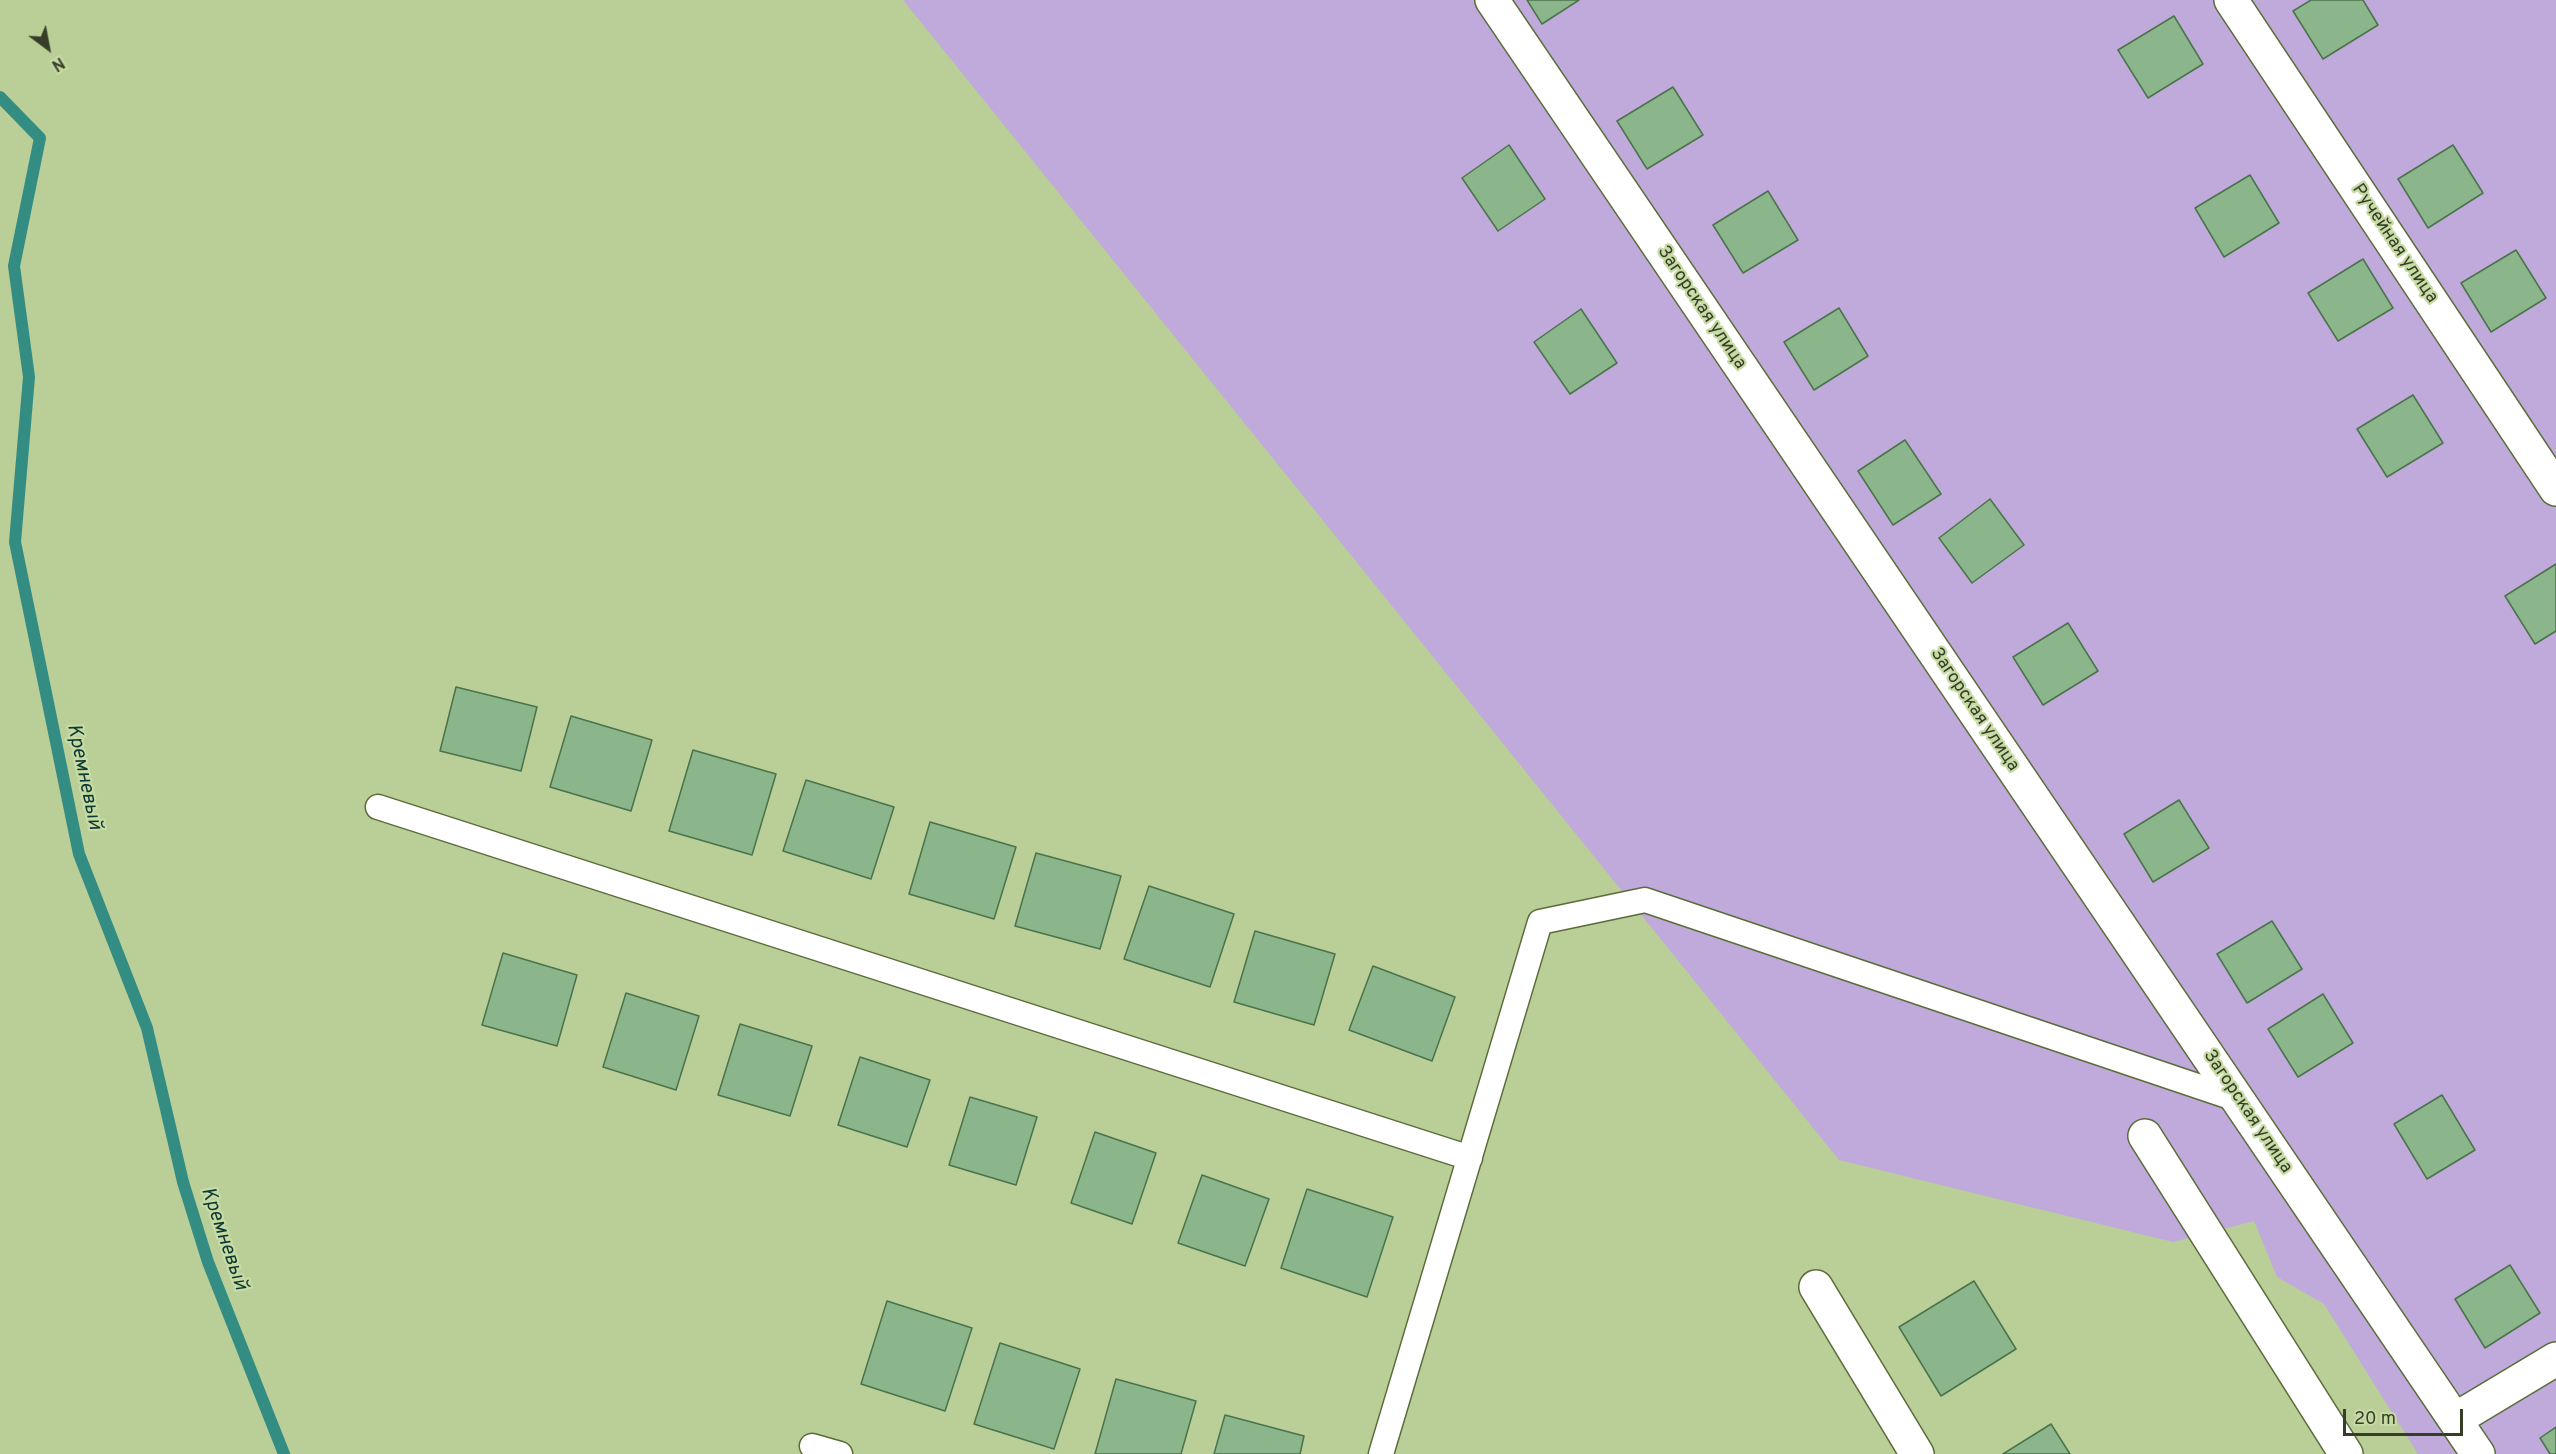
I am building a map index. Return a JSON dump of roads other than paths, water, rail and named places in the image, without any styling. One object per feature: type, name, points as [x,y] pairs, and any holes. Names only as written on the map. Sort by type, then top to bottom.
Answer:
[{"type":"street","name":"Загорская улица","points":[[1492,0],[2478,1454]]},
{"type":"street","name":"Ручейная улица","points":[[2231,0],[2556,489]]},
{"type":"street","points":[[2145,1136],[2346,1454]]},
{"type":"street","points":[[1816,1287],[1917,1454]]},
{"type":"street","points":[[2456,1419],[2556,1359]]},
{"type":"lane","points":[[378,807],[1470,1158]]},
{"type":"lane","points":[[1381,1454],[1540,922],[1646,900],[2239,1100]]},
{"type":"lane","points":[[812,1446],[840,1454]]},
{"type":"waterway","name":"Кремневый","points":[[0,97],[40,138],[14,266],[29,377],[15,542],[79,854],[147,1028],[183,1182],[208,1262],[284,1454]]}]
